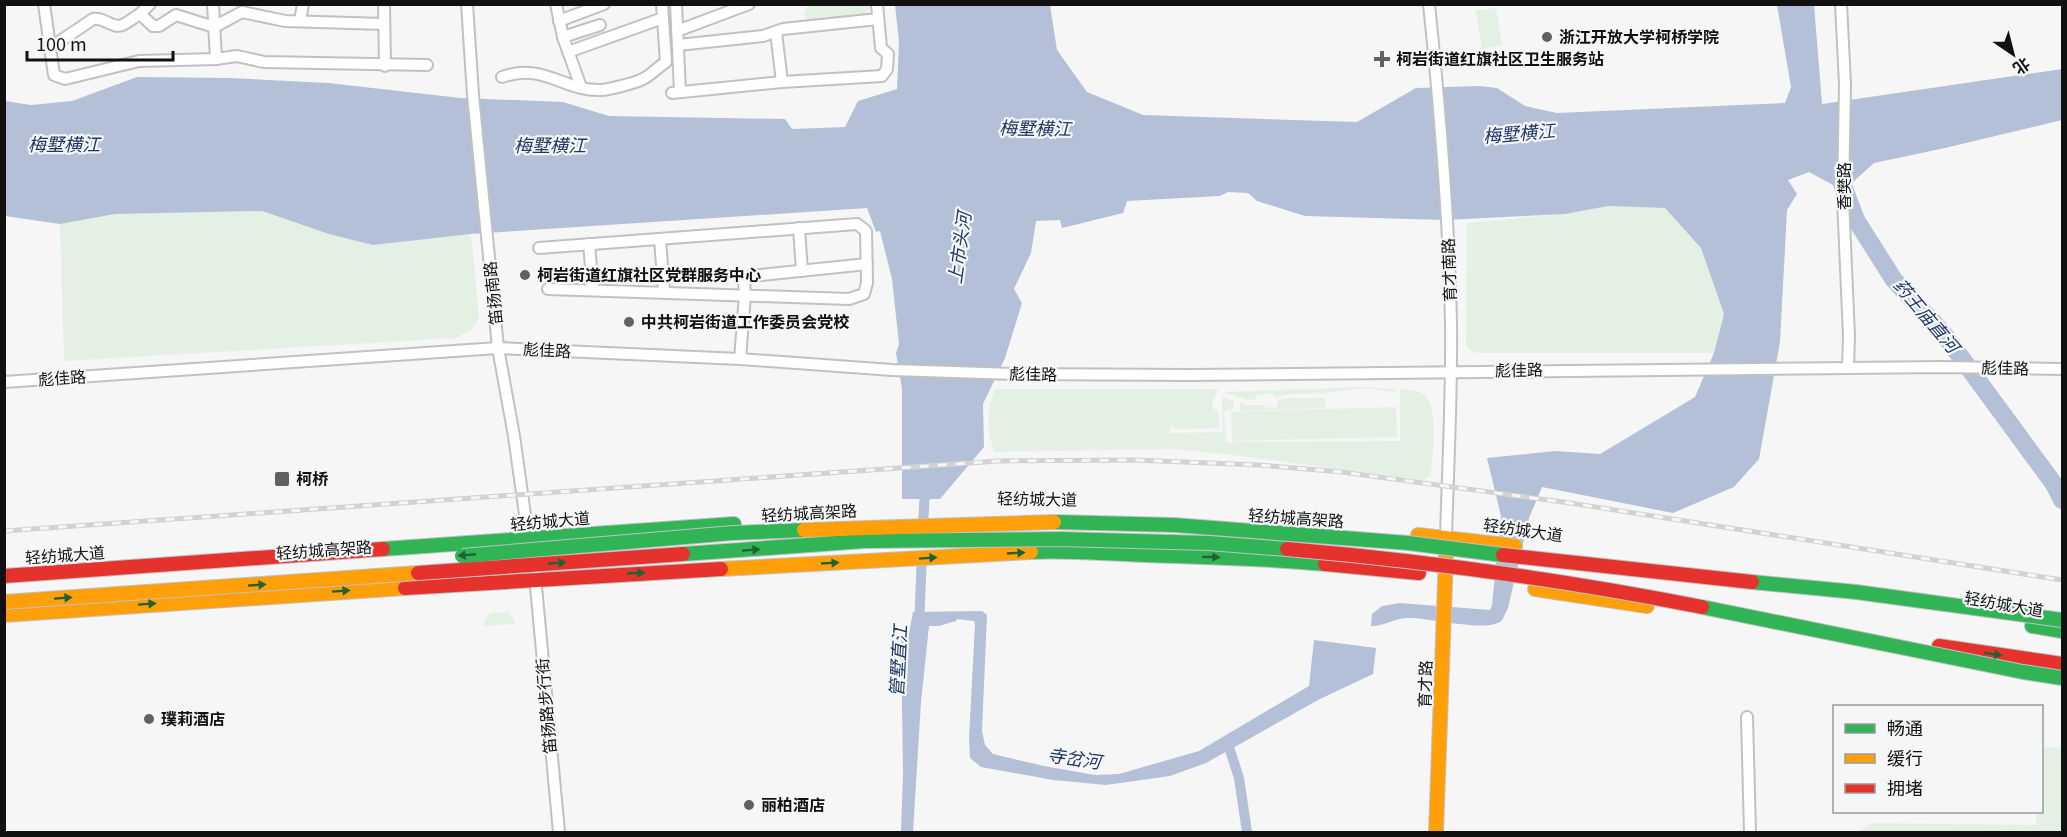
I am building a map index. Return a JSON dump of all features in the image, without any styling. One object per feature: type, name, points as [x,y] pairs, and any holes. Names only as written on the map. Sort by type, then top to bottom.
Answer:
[{"type":"main road","name":"轻纺城大道","points":[[4,576],[528,540],[697,525],[1028,514],[1281,524],[1446,537],[1526,547],[2062,631]]},
{"type":"main road","name":"轻纺城高架路","points":[[4,588],[387,562],[733,533],[1061,522],[1174,525],[1420,545],[1614,568],[1856,592],[2062,620]]},
{"type":"main road","name":"育才路","points":[[1436,832],[1446,537]]},
{"type":"main road","name":"轻纺城高架路","points":[[4,602],[865,542],[1060,539],[1208,543],[1367,556],[1612,589],[2062,678]]},
{"type":"main road","points":[[4,615],[535,579],[1062,550],[1267,558],[1445,575],[2062,664]]},
{"type":"street","points":[[44,4],[54,75],[65,79],[139,60],[216,59],[237,56],[264,62],[428,65]]},
{"type":"street","points":[[50,48],[93,19],[99,18],[121,26],[140,14],[150,4]]},
{"type":"street","points":[[213,4],[216,59]]},
{"type":"street","points":[[300,21],[303,4]]},
{"type":"street","points":[[384,4],[385,66]]},
{"type":"street","name":"笛扬南路","points":[[467,4],[473,96],[498,348],[514,436],[535,579]]},
{"type":"street","points":[[556,4],[563,38],[581,87]]},
{"type":"street","points":[[559,21],[604,4]]},
{"type":"street","points":[[502,77],[516,72],[532,72],[581,87],[602,90],[642,79],[666,62],[662,4]]},
{"type":"street","points":[[676,4],[678,45],[676,93],[782,82],[882,76],[888,69],[888,54],[881,48],[876,4]]},
{"type":"street","points":[[677,31],[749,4]]},
{"type":"street","name":"育才南路","points":[[1429,4],[1448,241],[1451,371],[1446,537]]},
{"type":"street","name":"香樊路","points":[[1841,4],[1845,84],[1843,199],[1849,336],[1848,368]]},
{"type":"street","points":[[140,14],[153,26],[159,26],[176,15],[214,27],[242,12],[285,21],[384,24]]},
{"type":"street","points":[[568,52],[663,18]]},
{"type":"street","points":[[678,45],[763,36],[783,29],[878,19]]},
{"type":"street","points":[[563,38],[600,25]]},
{"type":"street","points":[[776,32],[782,82]]},
{"type":"street","points":[[539,248],[857,224],[866,231],[867,283],[864,294],[849,299],[664,291],[548,289]]},
{"type":"street","points":[[800,228],[802,271]]},
{"type":"street","points":[[660,239],[664,291]]},
{"type":"street","points":[[589,244],[593,290]]},
{"type":"street","points":[[740,358],[744,280],[752,276],[867,264]]},
{"type":"street","name":"彪佳路","points":[[4,382],[498,348],[740,358],[892,370],[1014,374],[1190,375],[1956,367],[2062,369]]},
{"type":"street","name":"笛扬路步行街","points":[[535,579],[559,832]]},
{"type":"street","points":[[1747,717],[1750,832]]},
{"type":"shaded area","points":[[809,5],[873,5],[864,16],[809,22],[804,14]]},
{"type":"shaded area","points":[[1496,8],[1502,45],[1482,49],[1476,11]]},
{"type":"shaded area","points":[[1608,206],[1665,208],[1701,248],[1724,314],[1714,353],[1477,353],[1470,350],[1466,344],[1467,223],[1565,214]]},
{"type":"shaded area","points":[[262,211],[329,234],[373,245],[471,234],[479,318],[471,330],[455,338],[64,361],[60,224],[114,214]]},
{"type":"shaded area","points":[[1363,387],[1396,389],[1395,392],[1363,388],[1274,397],[1273,393],[1256,395],[1256,399],[1248,400],[1223,392]]},
{"type":"shaded area","points":[[995,389],[1218,389],[1212,402],[1213,408],[1218,412],[1219,428],[1176,429],[1171,425],[1170,433],[1223,432],[1222,397],[1234,401],[1234,409],[1224,411],[1226,442],[1400,441],[1400,389],[1415,391],[1423,394],[1432,408],[1434,432],[1431,476],[1424,480],[1171,449],[994,452],[988,420]]},
{"type":"shaded area","points":[[1325,398],[1325,408],[1240,411],[1240,401],[1248,405],[1265,405],[1265,408],[1278,407],[1278,400]]},
{"type":"shaded area","points":[[1396,407],[1397,437],[1232,441],[1231,412]]},
{"type":"shaded area","points":[[508,612],[515,624],[482,626],[490,613]]},
{"type":"shaded area","points":[[2043,747],[2062,748],[2062,832],[1857,832],[1873,823],[2036,825],[2037,813],[2043,813]]},
{"type":"water","points":[[895,5],[1050,5],[1057,50],[1087,92],[1143,115],[1357,122],[1416,88],[1479,86],[1497,88],[1525,106],[1557,113],[1785,103],[1791,87],[1777,5],[1814,5],[1822,104],[2062,69],[2062,120],[1874,163],[1853,182],[1835,186],[1809,172],[1788,180],[1797,194],[1787,210],[1780,342],[1759,459],[1734,487],[1673,513],[1542,487],[1529,518],[1508,608],[1501,621],[1483,625],[1408,618],[1371,626],[1372,614],[1382,606],[1400,603],[1490,610],[1501,516],[1487,458],[1555,451],[1600,454],[1695,397],[1714,353],[1724,314],[1701,248],[1665,208],[1608,206],[1565,214],[1444,220],[1305,216],[1257,201],[1248,193],[1228,192],[1220,196],[1127,201],[1123,213],[1062,228],[1060,220],[1036,221],[1031,253],[1014,289],[1022,303],[1005,358],[983,404],[984,447],[940,499],[902,499],[902,389],[896,353],[899,344],[892,279],[880,231],[876,232],[867,208],[471,234],[373,245],[329,234],[262,211],[115,214],[60,224],[5,216],[5,101],[31,105],[72,101],[137,77],[230,78],[328,83],[461,98],[563,102],[609,116],[785,119],[792,129],[845,127],[858,101],[897,89],[899,42]]},
{"type":"water","points":[[982,611],[987,615],[982,731],[985,745],[993,754],[1095,775],[1119,774],[1199,751],[1309,686],[1314,640],[1376,648],[1373,674],[1318,700],[1206,763],[1170,776],[1106,785],[1053,780],[981,767],[970,758],[975,624],[974,621],[957,619],[939,626],[929,626],[921,702],[913,832],[901,832],[903,774],[901,634],[909,633],[913,612]]},
{"type":"waterway","name":"药王庙直河","points":[[1840,178],[1856,220],[1894,280],[1943,333],[2054,484],[2062,500]]},
{"type":"waterway","name":"管墅直江","points":[[923,527],[925,490]]},
{"type":"waterway","name":"管墅直江","points":[[919,626],[922,555]]},
{"type":"waterway","points":[[1227,741],[1239,778],[1247,832]]},
{"type":"railway","points":[[4,531],[998,461],[1134,460],[1259,465],[1342,472],[1570,503],[2062,580]]},
{"type":"traffic: fast","points":[[1054,522],[1174,525],[1408,543],[1503,555]]},
{"type":"traffic: fast","points":[[383,549],[734,524]]},
{"type":"traffic: fast","points":[[462,556],[733,533],[804,530]]},
{"type":"traffic: fast","points":[[683,554],[865,541],[1060,539],[1208,543],[1287,549]]},
{"type":"traffic: fast","points":[[1031,552],[1236,558],[1325,564]]},
{"type":"traffic: fast","points":[[1752,582],[1856,592],[2062,620]]},
{"type":"traffic: fast","points":[[1702,607],[2062,678]]},
{"type":"traffic: fast","points":[[2032,626],[2062,631]]},
{"type":"traffic: slow","points":[[804,530],[1054,522]]},
{"type":"traffic: slow","points":[[1418,535],[1515,546]]},
{"type":"traffic: slow","points":[[721,569],[1031,552]]},
{"type":"traffic: slow","points":[[1436,832],[1446,555]]},
{"type":"traffic: slow","points":[[4,602],[418,573]]},
{"type":"traffic: slow","points":[[4,615],[405,588]]},
{"type":"traffic: slow","points":[[1535,589],[1647,606]]},
{"type":"traffic: jam","points":[[4,576],[383,549]]},
{"type":"traffic: jam","points":[[1287,549],[1495,572],[1702,607]]},
{"type":"traffic: jam","points":[[418,573],[683,554]]},
{"type":"traffic: jam","points":[[1503,555],[1752,582]]},
{"type":"traffic: jam","points":[[1325,564],[1419,573]]},
{"type":"traffic: jam","points":[[405,588],[721,569]]},
{"type":"traffic: jam","points":[[1939,646],[2062,664]]},
{"type":"place","name":"浙江开放大学柯桥学院","points":[[1547,37]]},
{"type":"place","name":"柯岩街道红旗社区卫生服务站","points":[[1382,59]]},
{"type":"place","name":"柯岩街道红旗社区党群服务中心","points":[[525,275]]},
{"type":"place","name":"中共柯岩街道工作委员会党校","points":[[629,322]]},
{"type":"place","name":"柯桥","points":[[282,479]]},
{"type":"place","name":"璞莉酒店","points":[[149,719]]},
{"type":"place","name":"丽柏酒店","points":[[749,805]]},
{"type":"water label","name":"梅墅横江","points":[[1035,129]]},
{"type":"water label","name":"梅墅横江","points":[[1519,134]]},
{"type":"water label","name":"梅墅横江","points":[[64,145]]},
{"type":"water label","name":"梅墅横江","points":[[550,146]]},
{"type":"water label","name":"上市头河","points":[[960,248]]},
{"type":"water label","name":"寺岔河","points":[[1074,759]]}]
